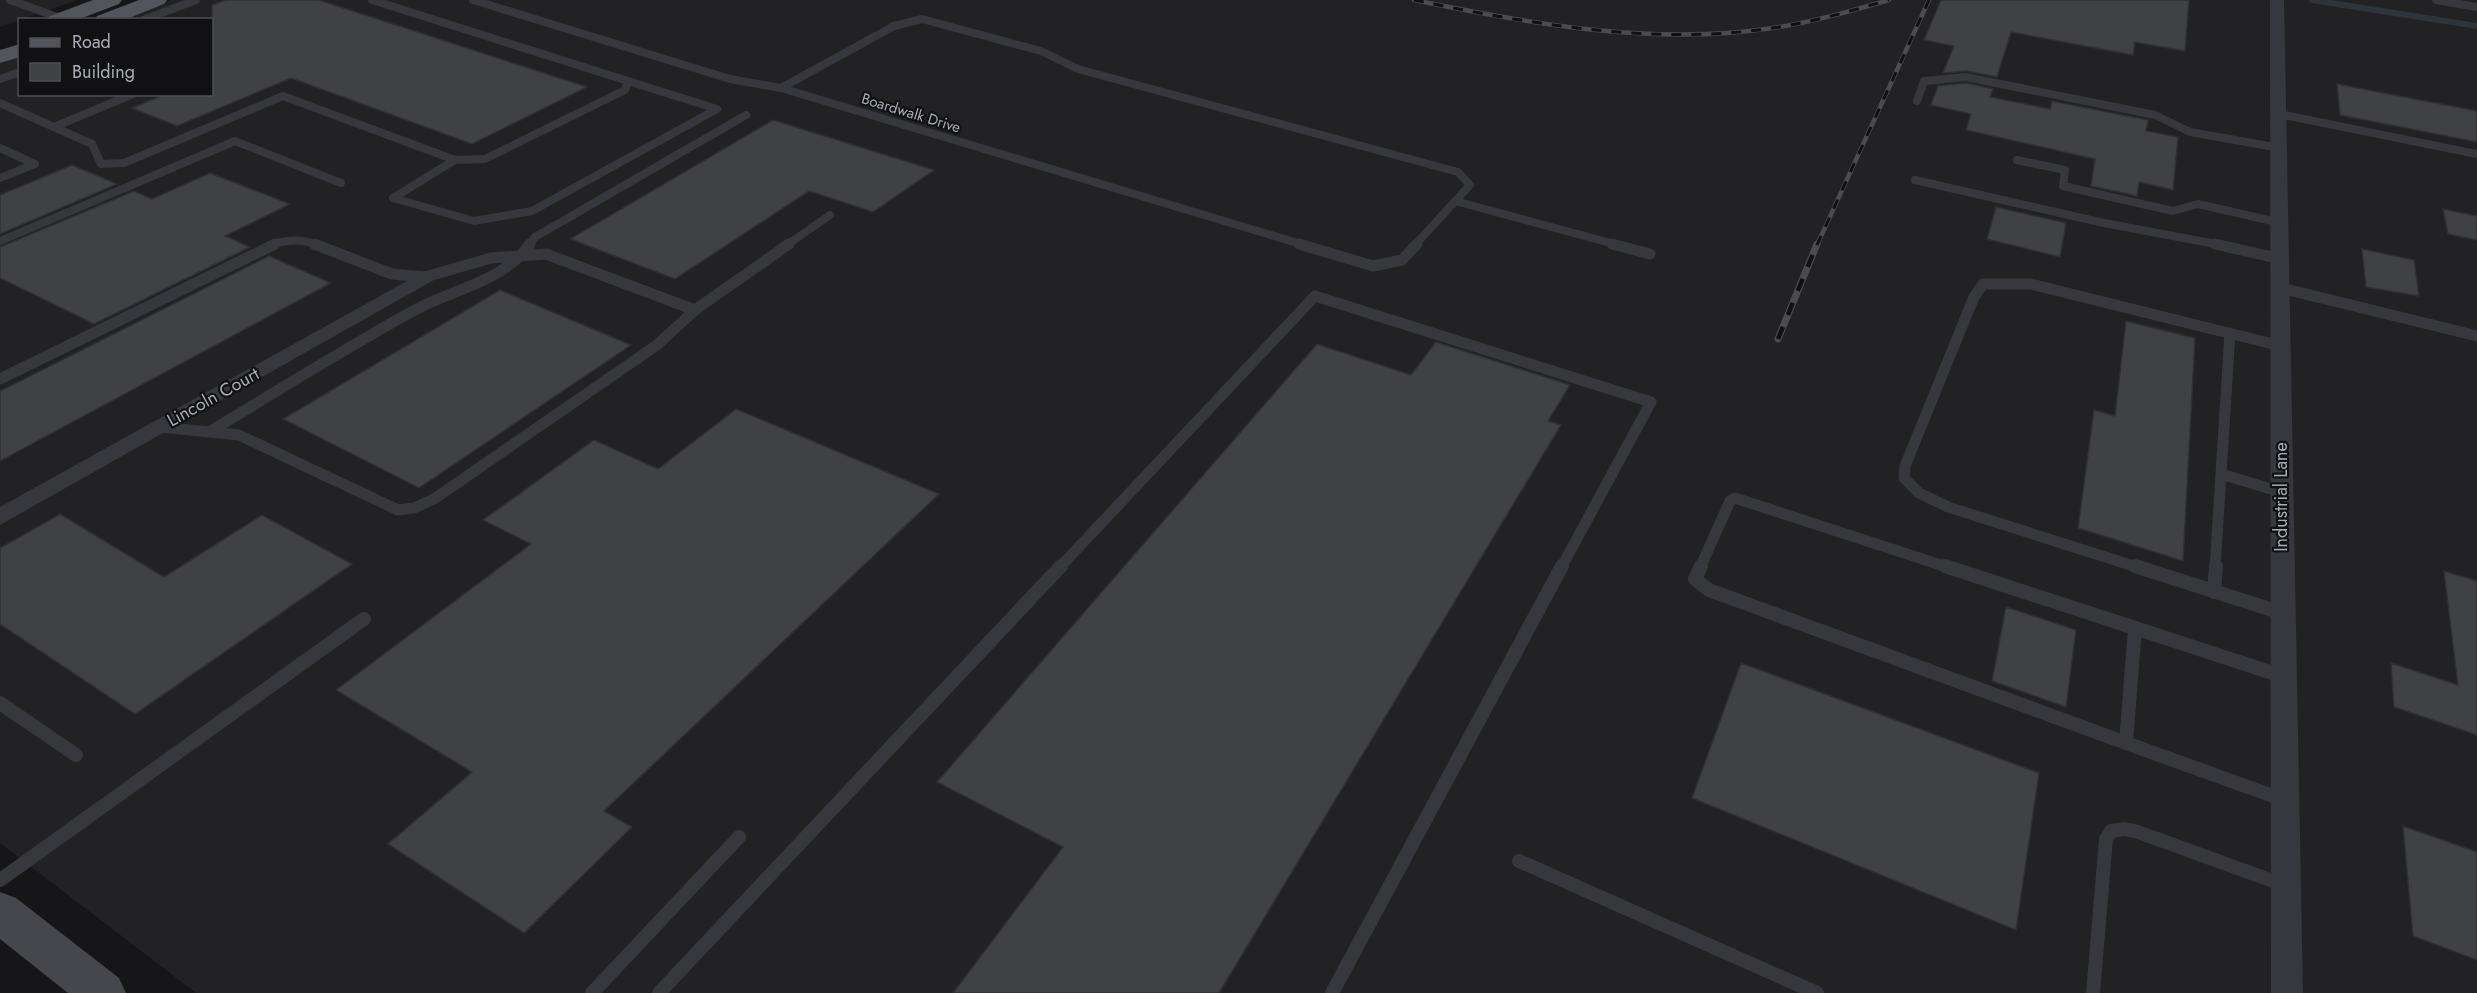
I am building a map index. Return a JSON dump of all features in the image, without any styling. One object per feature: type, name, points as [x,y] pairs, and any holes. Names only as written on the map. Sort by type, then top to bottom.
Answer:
[{"type":"main road","points":[[61,18],[112,0]]},
{"type":"main road","points":[[109,18],[157,0]]},
{"type":"main road","points":[[0,39],[18,34]]},
{"type":"main road","points":[[0,57],[18,51]]},
{"type":"main road","points":[[0,912],[103,993]]},
{"type":"street","name":"Industrial Lane","points":[[2277,0],[2281,223],[2282,676],[2287,993]]},
{"type":"street","name":"Lincoln Court","points":[[0,517],[426,277]]},
{"type":"lane","points":[[10,0],[55,18]]},
{"type":"lane","points":[[148,18],[196,0]]},
{"type":"lane","points":[[372,0],[717,109],[532,212],[474,221],[393,198],[455,160]]},
{"type":"lane","name":"Boardwalk Drive","points":[[473,0],[730,79],[781,88],[1373,266],[1402,260],[1470,185],[1458,172],[1078,69],[1041,51],[922,20],[894,26],[781,88]]},
{"type":"lane","points":[[2436,0],[2477,7]]},
{"type":"lane","points":[[0,79],[18,73]]},
{"type":"lane","points":[[1917,101],[1924,81],[1966,77],[2155,115],[2190,132],[2280,148]]},
{"type":"lane","points":[[0,103],[92,144],[100,164],[124,162],[283,96],[455,160],[485,159],[625,90],[628,81]]},
{"type":"lane","points":[[54,127],[128,96]]},
{"type":"lane","points":[[2279,114],[2477,154]]},
{"type":"lane","points":[[209,432],[418,308],[485,281],[525,256],[535,237],[746,115]]},
{"type":"lane","points":[[0,241],[235,141],[341,183]]},
{"type":"lane","points":[[0,148],[35,164],[0,178]]},
{"type":"lane","points":[[2017,159],[2065,170],[2063,186],[2173,211],[2198,204],[2281,223]]},
{"type":"lane","points":[[1915,180],[2104,223],[2182,236],[2281,259]]},
{"type":"lane","points":[[1455,201],[1650,254]]},
{"type":"lane","points":[[159,427],[239,435],[398,510],[414,508],[434,499],[657,345],[695,310],[830,215]]},
{"type":"lane","points":[[0,379],[269,245],[290,240],[305,240],[392,274],[426,277],[491,258],[546,254],[695,310]]},
{"type":"lane","points":[[2281,345],[2031,284],[2006,282],[1983,284],[1974,297],[1905,465],[1904,478],[1919,493],[1948,507],[2282,613]]},
{"type":"lane","points":[[2281,288],[2477,336]]},
{"type":"lane","points":[[659,993],[1315,296],[1651,402],[1332,993]]},
{"type":"lane","points":[[2214,592],[2230,333]]},
{"type":"lane","points":[[2222,474],[2281,492]]},
{"type":"lane","points":[[2282,676],[1735,498],[1730,501],[1695,579],[1709,590],[2284,800]]},
{"type":"lane","points":[[0,880],[364,619]]},
{"type":"lane","points":[[2126,742],[2134,628]]},
{"type":"lane","points":[[2,708],[76,755]]},
{"type":"lane","points":[[2092,993],[2106,839],[2111,831],[2125,829],[2138,832],[2285,886]]},
{"type":"lane","points":[[592,993],[739,837]]},
{"type":"lane","points":[[1519,861],[1817,993]]},
{"type":"shaded area","points":[[0,0],[78,0],[26,18],[18,18],[18,21],[0,27]]},
{"type":"shaded area","points":[[171,0],[2477,0],[2477,993],[196,993],[0,843],[0,63],[18,56],[18,96],[213,96],[213,18],[121,18]]},
{"type":"building","points":[[226,0],[319,0],[587,87],[472,144],[291,78],[177,126],[132,108],[161,96],[213,96],[212,5]]},
{"type":"building","points":[[1941,0],[2189,0],[2185,51],[2135,42],[2133,55],[2011,32],[1997,77],[1967,71],[1943,73],[1954,46],[1924,40]]},
{"type":"building","points":[[1966,83],[1993,89],[1990,97],[2050,109],[2052,101],[2148,120],[2146,131],[2178,137],[2173,190],[2139,182],[2137,196],[2091,186],[2095,159],[1966,130],[1971,114],[1931,105],[1938,86]]},
{"type":"building","points":[[2337,84],[2477,111],[2477,142],[2340,115]]},
{"type":"building","points":[[773,120],[934,170],[873,212],[809,191],[675,279],[570,239]]},
{"type":"building","points":[[72,165],[117,184],[0,234],[0,195]]},
{"type":"building","points":[[210,173],[290,204],[225,236],[250,247],[94,324],[0,278],[0,247],[134,191],[152,199]]},
{"type":"building","points":[[1996,207],[2066,223],[2060,257],[1987,239]]},
{"type":"building","points":[[2443,209],[2477,216],[2477,240],[2448,234]]},
{"type":"building","points":[[2362,249],[2414,260],[2419,296],[2366,287]]},
{"type":"building","points":[[269,256],[331,283],[0,461],[0,391]]},
{"type":"building","points":[[500,290],[631,345],[419,488],[283,419]]},
{"type":"building","points":[[2126,321],[2195,338],[2183,561],[2078,528],[2094,410],[2115,416]]},
{"type":"building","points":[[1436,342],[1570,385],[1548,421],[1561,425],[1219,993],[953,993],[1063,847],[937,782],[1317,344],[1411,375]]},
{"type":"building","points":[[736,409],[939,494],[604,811],[632,827],[524,933],[388,844],[472,772],[336,690],[531,544],[483,520],[594,440],[658,469]]},
{"type":"building","points":[[60,514],[164,577],[262,515],[352,564],[135,714],[0,624],[0,548]]},
{"type":"building","points":[[2444,571],[2477,581],[2477,735],[2394,707],[2391,663],[2458,685]]},
{"type":"building","points":[[2006,607],[2076,630],[2066,707],[1992,681]]},
{"type":"building","points":[[1741,663],[2039,773],[2016,930],[1692,798]]},
{"type":"building","points":[[2403,826],[2477,852],[2477,960],[2413,936]]},
{"type":"waterway","points":[[2312,0],[2477,26]]},
{"type":"railway","points":[[1414,0],[1503,17],[1593,30],[1683,35],[1728,33],[1788,26],[1889,0]]},
{"type":"railway","points":[[1817,245],[1929,0]]},
{"type":"railway","points":[[1778,339],[1817,244]]}]
